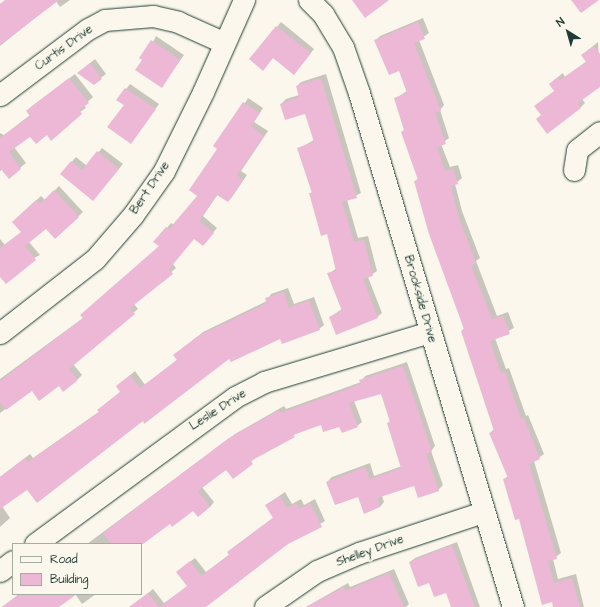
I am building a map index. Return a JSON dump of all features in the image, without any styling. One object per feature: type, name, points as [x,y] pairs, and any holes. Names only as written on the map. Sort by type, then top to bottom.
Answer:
[{"type":"street","name":"Bert Drive","points":[[0,333],[95,259],[133,215],[164,171],[244,0]]},
{"type":"street","name":"Brookside Drive","points":[[309,0],[323,14],[345,54],[359,93],[483,512],[513,607]]},
{"type":"street","name":"Curtis Drive","points":[[0,95],[88,29],[106,20],[153,16],[178,22],[225,43]]},
{"type":"street","points":[[574,170],[577,150],[600,132]]},
{"type":"street","name":"Leslie Drive","points":[[36,543],[235,397],[264,382],[430,332]]},
{"type":"street","name":"Shelley Drive","points":[[265,607],[317,570],[359,553],[483,512]]},
{"type":"street","points":[[0,571],[12,562]]},
{"type":"building","points":[[5,0],[59,0],[0,45],[0,4]]},
{"type":"building","points":[[352,0],[389,0],[365,18]]},
{"type":"building","points":[[571,0],[599,0],[581,13]]},
{"type":"building","points":[[418,22],[425,39],[414,43],[441,111],[435,113],[446,144],[437,147],[445,171],[453,169],[458,184],[451,186],[458,216],[476,263],[471,265],[492,319],[503,316],[510,334],[490,341],[501,373],[505,372],[521,419],[524,418],[540,459],[529,464],[557,559],[548,561],[554,583],[572,578],[580,607],[553,607],[552,602],[542,605],[519,519],[515,520],[503,479],[508,478],[489,433],[494,431],[461,331],[464,329],[429,234],[414,181],[418,180],[401,132],[404,130],[394,98],[407,93],[399,71],[389,75],[374,40]]},
{"type":"building","points":[[276,26],[311,53],[294,75],[273,58],[263,71],[249,59]]},
{"type":"building","points":[[151,40],[180,60],[162,88],[135,70],[142,60],[139,58]]},
{"type":"building","points":[[594,46],[600,54],[600,87],[578,103],[581,108],[547,134],[536,119],[541,115],[534,106],[554,91],[549,84],[558,77],[560,80],[586,62],[581,55]]},
{"type":"building","points":[[90,63],[102,79],[94,85],[77,73]]},
{"type":"building","points":[[69,78],[89,103],[79,110],[82,114],[51,141],[47,135],[36,144],[30,137],[9,152],[21,169],[9,179],[0,168],[0,138],[30,116],[26,111]]},
{"type":"building","points":[[321,78],[357,198],[342,202],[354,242],[364,240],[373,276],[363,279],[378,318],[336,335],[329,317],[342,311],[327,273],[336,271],[327,234],[321,236],[309,193],[312,193],[297,148],[314,142],[305,114],[285,120],[280,104],[299,97],[296,86]]},
{"type":"building","points":[[125,88],[156,109],[131,144],[107,127],[124,105],[116,100]]},
{"type":"building","points":[[243,102],[260,113],[251,126],[264,136],[237,175],[243,180],[228,202],[217,195],[199,221],[214,233],[203,246],[194,239],[169,269],[173,274],[130,308],[135,314],[69,369],[78,380],[63,392],[59,386],[39,401],[32,391],[6,410],[0,402],[0,381],[83,318],[80,315],[159,246],[153,242],[166,227],[169,229],[197,196],[189,190],[217,149],[213,146]]},
{"type":"building","points":[[97,151],[119,169],[93,201],[60,174],[71,161],[82,170]]},
{"type":"building","points":[[54,190],[79,217],[55,239],[46,229],[25,246],[36,260],[6,284],[0,277],[0,248],[21,232],[12,222],[36,200],[40,204]]},
{"type":"building","points":[[284,292],[289,308],[309,300],[320,330],[282,344],[280,339],[231,362],[229,359],[144,424],[143,421],[37,503],[27,490],[0,509],[0,477],[25,458],[28,462],[99,412],[97,410],[120,392],[116,386],[130,375],[140,388],[177,360],[173,355],[198,336],[267,303],[265,298]]},
{"type":"building","points":[[403,366],[432,452],[426,454],[439,491],[418,498],[414,486],[377,498],[380,507],[364,514],[358,497],[335,505],[326,482],[365,467],[370,479],[401,468],[387,423],[390,422],[381,394],[349,403],[358,427],[342,433],[339,427],[323,432],[321,425],[293,435],[295,437],[251,461],[253,464],[233,479],[226,470],[198,491],[210,507],[198,517],[193,511],[172,527],[170,524],[143,544],[110,543],[103,533],[229,438],[279,410],[281,413],[361,384],[359,380]]},
{"type":"building","points":[[280,496],[287,508],[296,503],[299,509],[310,503],[322,527],[288,544],[206,607],[160,607],[187,586],[176,572],[190,561],[201,576],[229,555],[227,552],[273,518],[265,505]]},
{"type":"building","points":[[452,545],[475,607],[451,607],[446,593],[434,597],[429,583],[418,587],[409,562]]},
{"type":"building","points":[[389,573],[404,607],[306,607],[344,587],[345,591]]},
{"type":"building","points":[[148,593],[159,607],[129,607]]},
{"type":"building","points":[[19,595],[76,595],[59,607],[2,607]]}]
